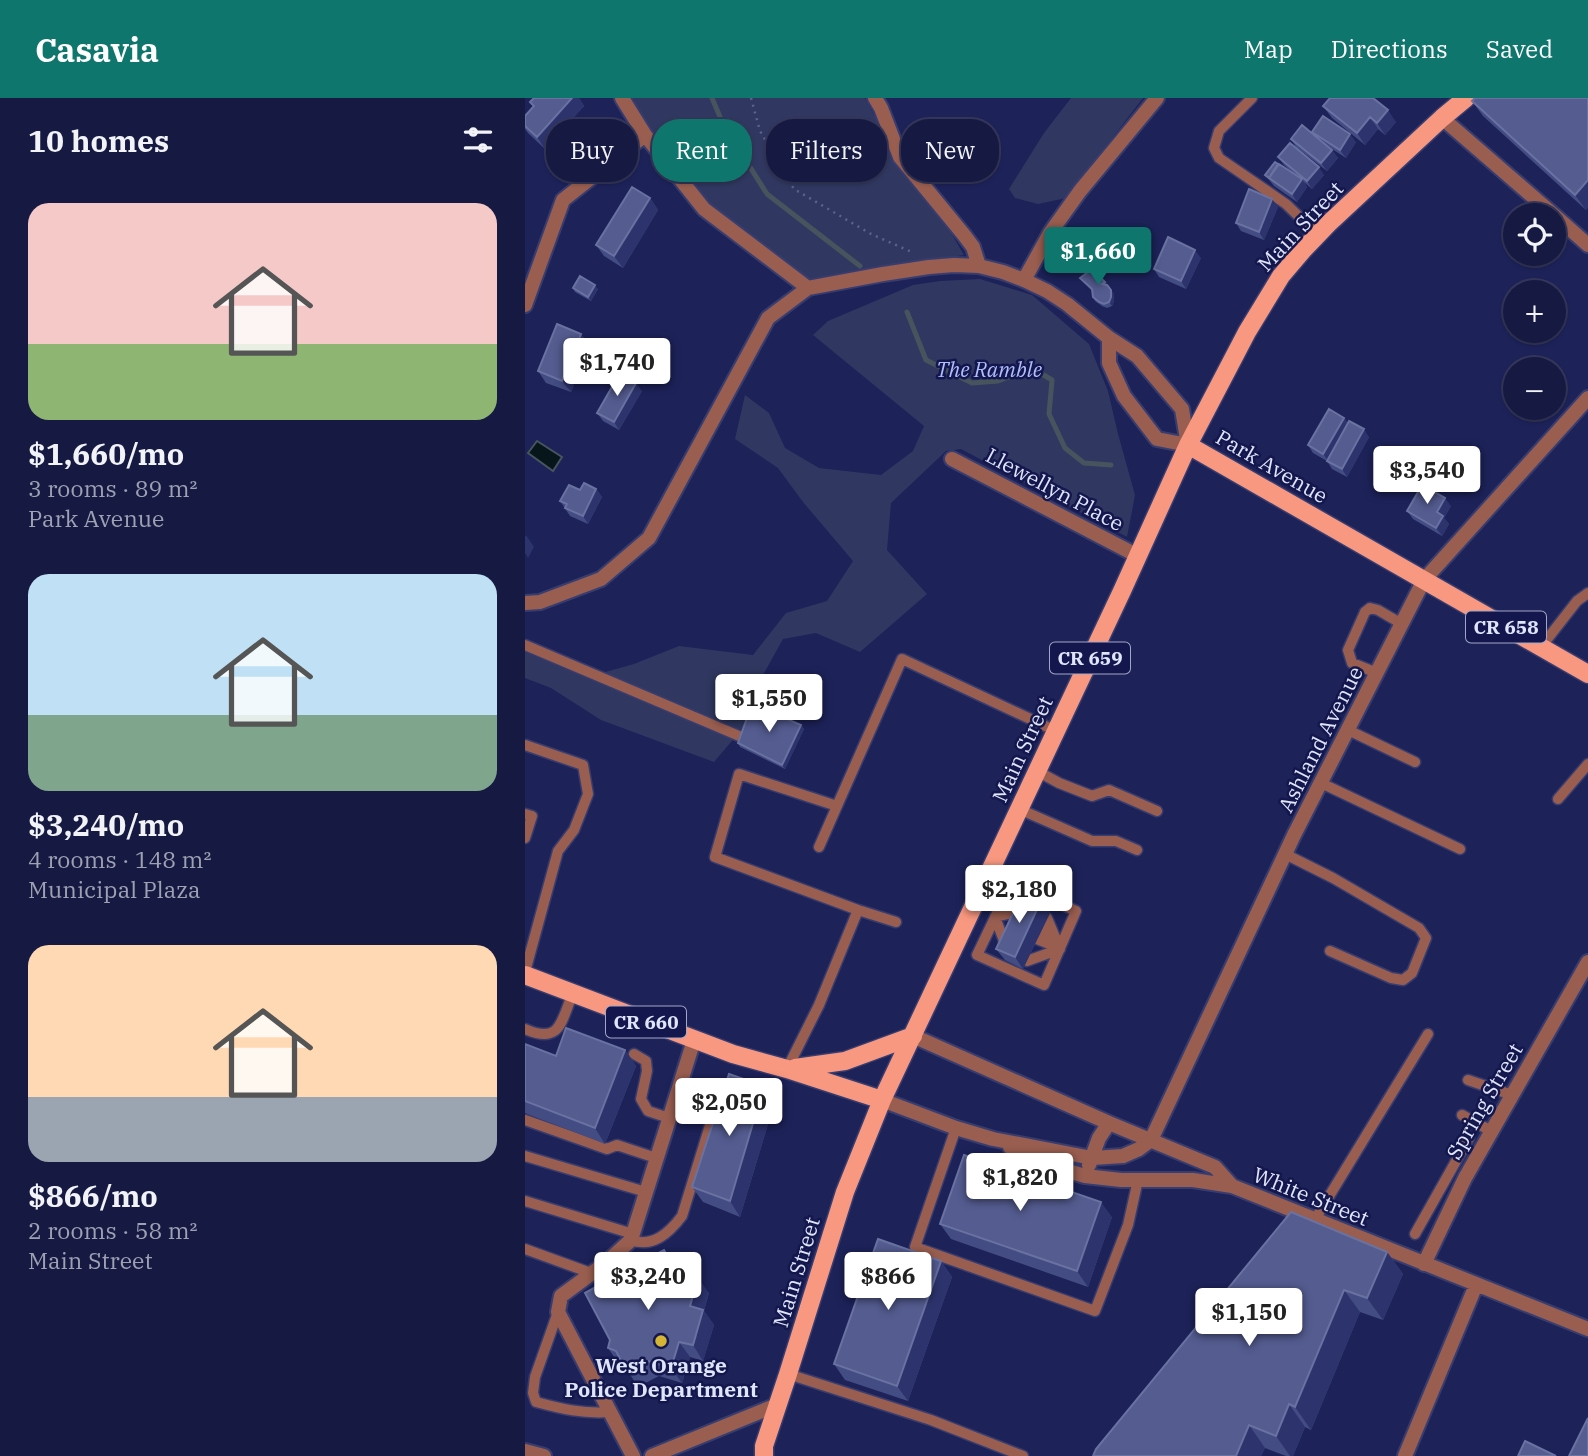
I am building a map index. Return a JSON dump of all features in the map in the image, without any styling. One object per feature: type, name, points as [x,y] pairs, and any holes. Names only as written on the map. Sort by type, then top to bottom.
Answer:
[{"type":"main road","name":"Main Street","points":[[764,1456],[764,1446],[845,1192],[882,1100],[1188,444],[1247,332],[1281,276],[1318,235],[1466,98]]},
{"type":"main road","name":"Park Avenue","points":[[1188,444],[1541,647],[1586,669]]},
{"type":"main road","name":"CR 660","points":[[525,974],[733,1054],[882,1100]]},
{"type":"main road","points":[[787,1069],[845,1062],[913,1036]]},
{"type":"street","points":[[525,603],[540,602],[601,579],[649,538],[768,318],[808,288],[704,209],[645,135],[622,98]]},
{"type":"street","points":[[875,98],[900,156],[964,234],[973,247],[979,266]]},
{"type":"street","points":[[1024,280],[1050,233],[1080,191],[1157,98]]},
{"type":"street","points":[[1442,118],[1540,203]]},
{"type":"street","points":[[525,305],[563,200],[645,135]]},
{"type":"street","points":[[1566,226],[1588,245]]},
{"type":"street","name":"Park Avenue","points":[[808,288],[954,265],[979,266],[1024,280],[1048,291],[1137,356],[1182,409],[1188,444],[1157,439],[1123,396],[1109,363],[1109,338]]},
{"type":"street","name":"Ashland Avenue","points":[[1151,1140],[1285,854],[1425,580],[1588,398]]},
{"type":"street","name":"Llewellyn Place","points":[[952,459],[1138,556]]},
{"type":"street","name":"Spring Street","points":[[1424,1264],[1465,1178],[1588,962]]},
{"type":"street","name":"White Street","points":[[913,1036],[1215,1167],[1232,1186],[1306,1222],[1424,1264],[1588,1329]]},
{"type":"street","points":[[633,1456],[558,1312],[561,1296],[607,1262],[632,1237],[694,1040]]},
{"type":"street","points":[[882,1100],[993,1139],[1092,1158],[1123,1156],[1151,1140]]},
{"type":"street","points":[[1085,1176],[1099,1138],[1109,1123]]},
{"type":"street","points":[[993,1139],[1044,1164],[1085,1176],[1121,1180],[1193,1180],[1232,1186]]},
{"type":"street","points":[[1405,1456],[1476,1285]]},
{"type":"street","points":[[652,1456],[777,1405]]},
{"type":"street","points":[[525,1451],[544,1456]]},
{"type":"lane","points":[[1252,98],[1219,131],[1214,148],[1219,158],[1286,204],[1318,235]]},
{"type":"lane","points":[[1541,647],[1577,601],[1588,593]]},
{"type":"lane","points":[[1377,673],[1352,663],[1348,650],[1365,612],[1370,608],[1378,610],[1402,624]]},
{"type":"lane","points":[[525,645],[744,738]]},
{"type":"lane","points":[[818,847],[902,659],[1056,731]]},
{"type":"lane","points":[[1348,730],[1415,762]]},
{"type":"lane","points":[[525,745],[583,765],[588,794],[574,831],[558,851],[525,974]]},
{"type":"lane","points":[[1558,799],[1588,764]]},
{"type":"lane","points":[[1037,771],[1093,796],[1109,790],[1157,811]]},
{"type":"lane","points":[[837,806],[739,774],[715,857],[896,922]]},
{"type":"lane","points":[[1321,783],[1460,849]]},
{"type":"lane","points":[[1019,810],[1092,841],[1116,841],[1137,850]]},
{"type":"lane","points":[[525,814],[532,817],[525,838]]},
{"type":"lane","points":[[1285,854],[1333,878],[1419,928],[1426,938],[1412,973],[1403,980],[1391,978],[1330,951]]},
{"type":"lane","points":[[955,946],[1044,985],[1076,911],[990,871]]},
{"type":"lane","points":[[980,957],[977,955],[1012,882]]},
{"type":"lane","points":[[995,917],[1028,909]]},
{"type":"lane","points":[[787,1069],[819,1005],[857,910]]},
{"type":"lane","points":[[995,917],[1023,920]]},
{"type":"lane","points":[[995,917],[1007,924]]},
{"type":"lane","points":[[995,917],[1010,948]]},
{"type":"lane","points":[[1048,918],[1060,948]]},
{"type":"lane","points":[[1040,934],[1060,948]]},
{"type":"lane","points":[[1029,957],[1060,948]]},
{"type":"lane","points":[[525,1029],[536,1034],[549,1035],[558,1030],[573,993]]},
{"type":"lane","points":[[1306,1222],[1428,1034]]},
{"type":"lane","points":[[634,1054],[646,1061],[642,1099],[648,1111],[669,1118]]},
{"type":"lane","points":[[1468,1080],[1511,1095]]},
{"type":"lane","points":[[525,1201],[632,1237],[641,1244],[652,1242],[673,1227],[682,1216],[716,1106],[714,1098],[681,1083]]},
{"type":"lane","points":[[1462,1115],[1491,1131]]},
{"type":"lane","points":[[525,1120],[607,1149],[617,1145],[656,1157]]},
{"type":"lane","points":[[957,1128],[915,1247],[1095,1311],[1128,1225],[1138,1180]]},
{"type":"lane","points":[[1415,1234],[1469,1138]]},
{"type":"lane","points":[[525,1156],[646,1192]]},
{"type":"lane","points":[[1451,1170],[1465,1178]]},
{"type":"lane","points":[[525,1249],[591,1273]]},
{"type":"lane","points":[[558,1312],[535,1377],[533,1393],[536,1402],[590,1414],[610,1412]]},
{"type":"lane","points":[[788,1374],[931,1420],[1024,1456]]},
{"type":"path","points":[[751,98],[760,131],[794,189],[871,234],[912,251],[929,267]]},
{"type":"green space","points":[[629,98],[865,98],[876,119],[766,119],[766,182],[887,182],[887,139],[901,166],[901,182],[911,182],[943,219],[964,255],[809,279],[728,222],[690,182],[752,182],[752,119],[652,119],[652,138]]},
{"type":"green space","points":[[1071,98],[1143,98],[1066,198],[1038,204],[1015,198],[1009,189],[1044,133]]},
{"type":"green space","name":"The Ramble","points":[[980,279],[1032,295],[1089,344],[1108,391],[1135,495],[1127,537],[961,449],[946,451],[891,503],[887,550],[927,594],[860,652],[816,633],[783,639],[753,693],[748,722],[714,762],[601,720],[551,688],[525,678],[525,644],[598,674],[634,664],[679,646],[753,655],[786,613],[827,601],[853,561],[778,468],[735,439],[745,395],[769,413],[785,448],[819,468],[881,475],[913,451],[924,426],[813,335],[828,321],[913,285]]},
{"type":"shaded area","points":[[537,441],[562,457],[553,471],[528,453]]},
{"type":"building","points":[[534,98],[572,98],[553,119],[546,119],[546,127],[537,137],[525,126],[525,116],[534,106],[530,102]]},
{"type":"building","points":[[1330,98],[1373,98],[1388,110],[1377,123],[1370,117],[1357,133],[1323,106]]},
{"type":"building","points":[[1475,98],[1588,98],[1588,180],[1575,195],[1472,101]]},
{"type":"building","points":[[1323,116],[1350,134],[1340,150],[1312,132]]},
{"type":"building","points":[[1302,125],[1332,150],[1321,163],[1291,139]]},
{"type":"building","points":[[1290,143],[1319,167],[1307,181],[1278,157]]},
{"type":"building","points":[[1275,162],[1278,164],[1269,178],[1265,175]]},
{"type":"building","points":[[1279,164],[1302,179],[1292,194],[1269,178]]},
{"type":"building","points":[[632,187],[650,198],[614,256],[596,245]]},
{"type":"building","points":[[1249,189],[1272,199],[1259,232],[1236,223]]},
{"type":"building","points":[[1168,237],[1195,250],[1181,281],[1154,269]]},
{"type":"building","points":[[1092,269],[1105,282],[1102,284],[1111,290],[1109,302],[1099,302],[1093,297],[1092,289],[1080,278]]},
{"type":"building","points":[[580,276],[595,285],[588,297],[573,288]]},
{"type":"building","points":[[557,324],[581,334],[562,381],[538,371]]},
{"type":"building","points":[[620,373],[636,383],[614,422],[597,413]]},
{"type":"building","points":[[1329,409],[1344,418],[1323,454],[1308,445]]},
{"type":"building","points":[[1349,421],[1364,429],[1342,469],[1327,461]]},
{"type":"building","points":[[584,483],[596,489],[583,516],[565,508],[567,504],[560,501],[569,485],[580,490]]},
{"type":"building","points":[[1422,485],[1445,498],[1437,512],[1443,516],[1436,528],[1407,511]]},
{"type":"building","points":[[752,704],[801,725],[782,765],[738,743]]},
{"type":"building","points":[[1023,892],[1041,901],[1015,957],[996,949]]},
{"type":"building","points":[[566,1028],[625,1050],[595,1128],[525,1101],[525,1044],[556,1056]]},
{"type":"building","points":[[729,1074],[764,1086],[730,1201],[692,1187]]},
{"type":"building","points":[[964,1155],[1101,1202],[1077,1271],[940,1224]]},
{"type":"building","points":[[1291,1212],[1387,1252],[1367,1298],[1344,1290],[1295,1407],[1289,1404],[1276,1436],[1249,1425],[1236,1456],[1093,1456],[1096,1449]]},
{"type":"building","points":[[878,1239],[941,1261],[897,1386],[834,1364]]},
{"type":"building","name":"West Orange Police Department","points":[[664,1250],[675,1271],[698,1278],[690,1306],[703,1310],[693,1345],[679,1342],[671,1368],[648,1361],[627,1372],[616,1351],[608,1348],[610,1340],[585,1293],[632,1267],[635,1259],[643,1261]]},
{"type":"building","points":[[1588,1418],[1588,1456],[1569,1456]]},
{"type":"building","points":[[1525,1441],[1556,1456],[1518,1456]]},
{"type":"waterway","points":[[712,98],[723,124],[767,194],[860,266]]},
{"type":"waterway","points":[[907,312],[926,360],[972,383],[998,381],[1032,368],[1052,380],[1049,414],[1065,448],[1084,463],[1111,465]]},
{"type":"place","name":"West Orange Police Department","points":[[661,1341]]}]
